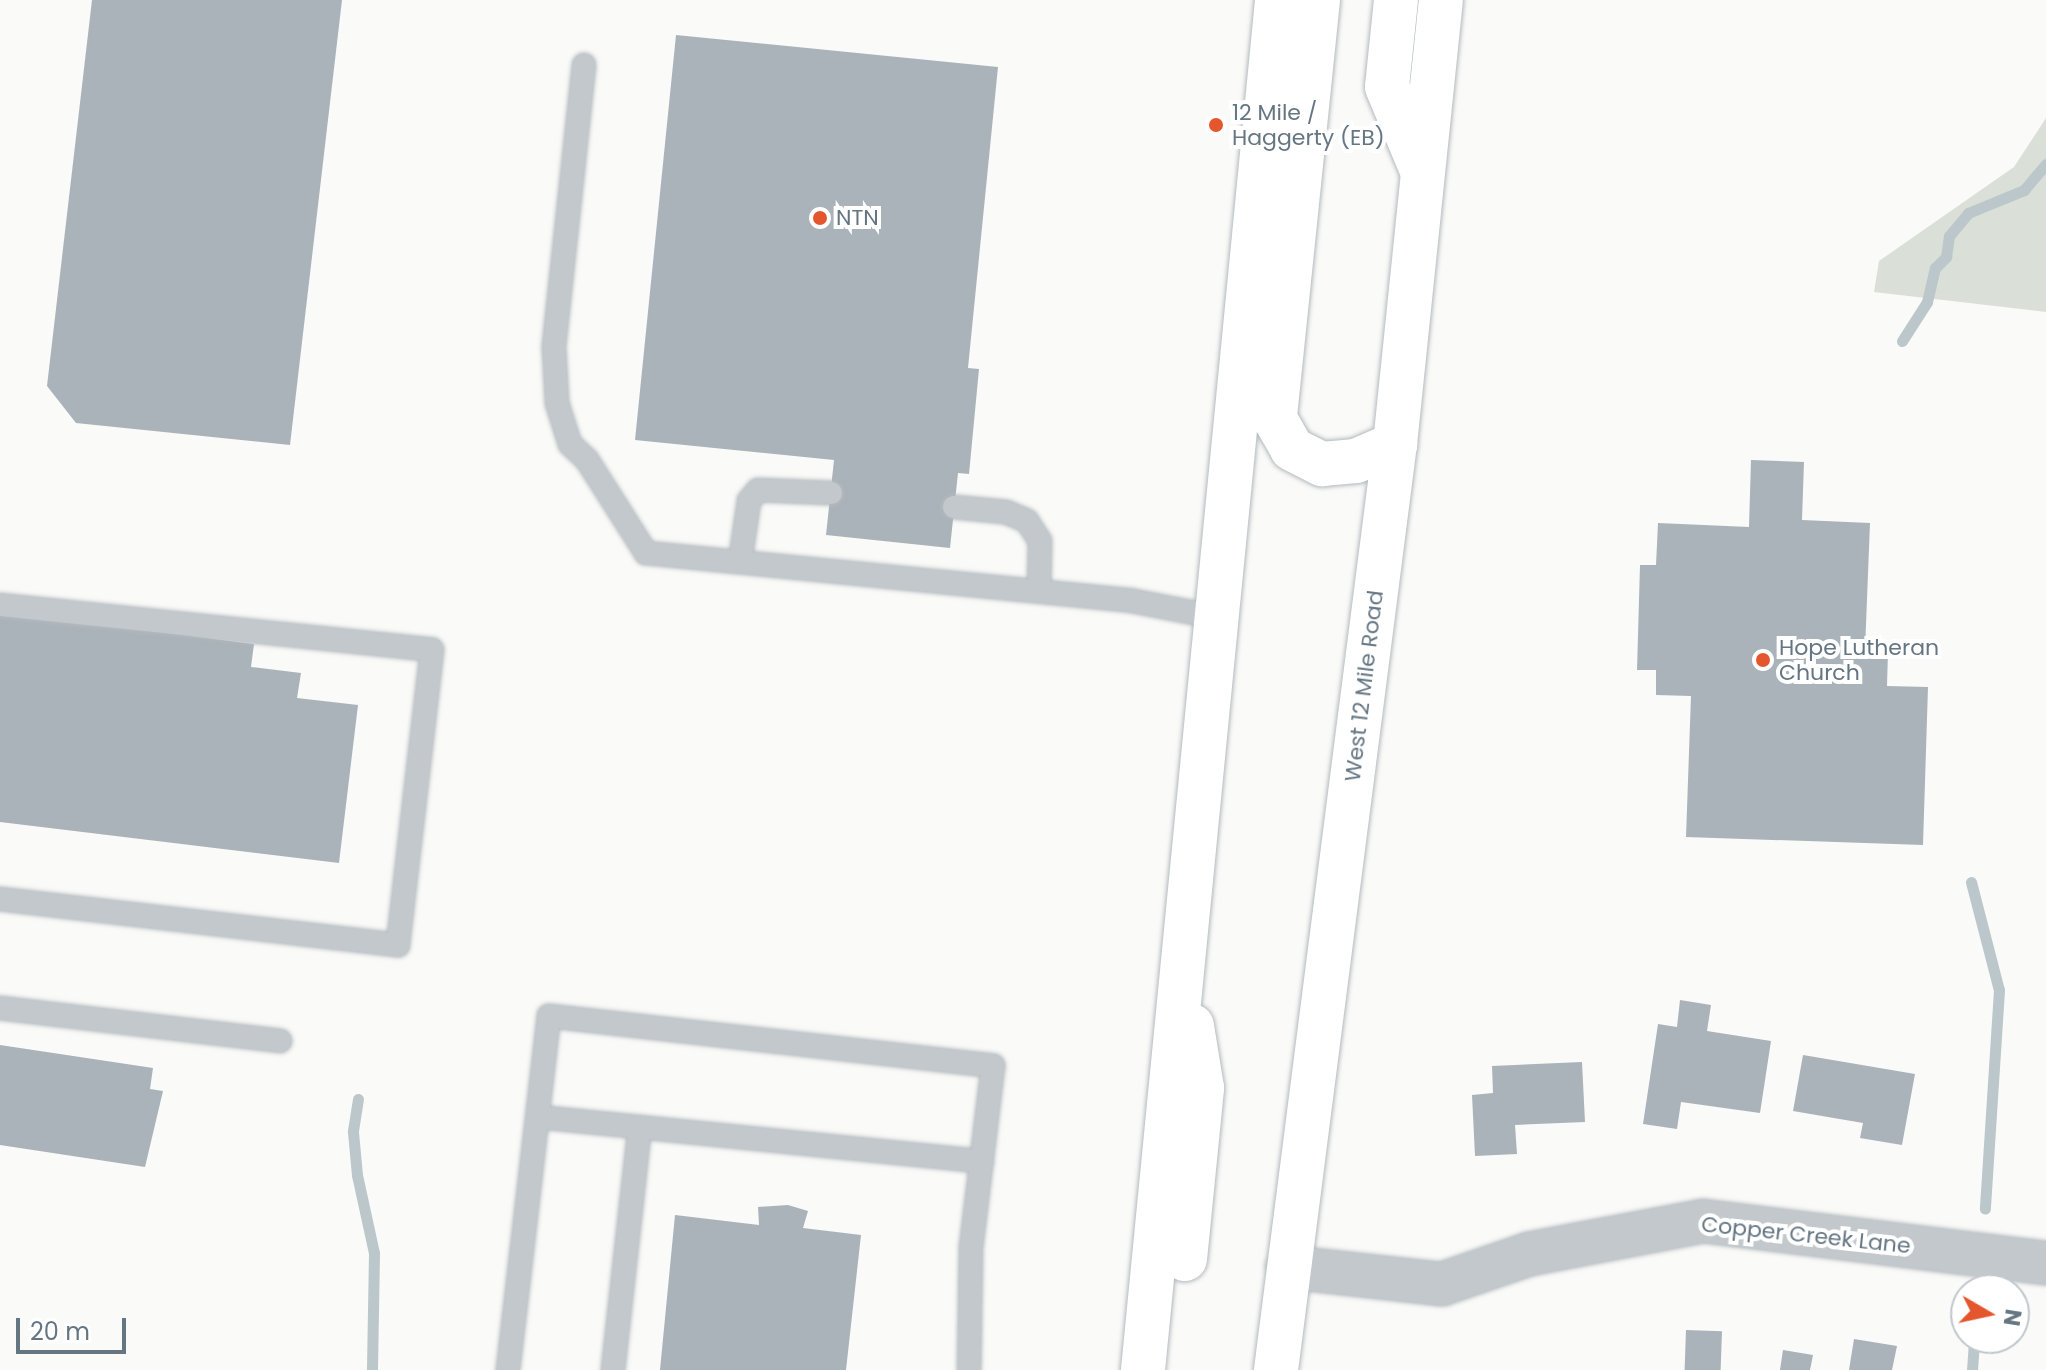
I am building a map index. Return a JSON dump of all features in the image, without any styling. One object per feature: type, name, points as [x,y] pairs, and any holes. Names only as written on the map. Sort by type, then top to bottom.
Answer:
[{"type":"main road","points":[[1143,1370],[1277,0]]},
{"type":"main road","points":[[1318,0],[1275,419],[1292,449],[1322,464],[1356,461],[1395,444]]},
{"type":"main road","points":[[1396,0],[1387,87],[1422,170]]},
{"type":"main road","name":"West 12 Mile Road","points":[[1276,1370],[1395,444],[1441,0]]},
{"type":"main road","points":[[1173,1370],[1202,1088],[1182,964]]},
{"type":"street","name":"Copper Creek Lane","points":[[1287,1267],[1442,1284],[1529,1254],[1703,1221],[2046,1263]]},
{"type":"lane","points":[[584,65],[554,347],[557,403],[570,444],[587,460],[646,553],[1133,601],[1215,617]]},
{"type":"lane","points":[[740,562],[749,501],[758,490],[831,493]]},
{"type":"lane","points":[[954,507],[1006,512],[1027,521],[1040,541],[1039,591]]},
{"type":"lane","points":[[0,605],[432,650],[398,945],[0,899]]},
{"type":"lane","points":[[0,1008],[280,1041]]},
{"type":"lane","points":[[508,1370],[549,1016],[993,1066],[971,1247],[969,1370]]},
{"type":"lane","points":[[538,1117],[982,1161]]},
{"type":"lane","points":[[613,1370],[640,1127]]},
{"type":"shaded area","points":[[2046,118],[2046,312],[1874,292],[1879,261],[2014,167]]},
{"type":"building","points":[[92,0],[342,0],[290,445],[76,423],[47,386]]},
{"type":"building","name":"NTN","points":[[676,35],[998,67],[968,368],[979,369],[969,474],[958,473],[950,548],[826,535],[834,460],[635,440]]},
{"type":"building","name":"Hope Lutheran Church","points":[[1751,460],[1804,462],[1802,520],[1870,523],[1865,650],[1888,651],[1887,686],[1928,687],[1923,845],[1686,837],[1691,696],[1656,695],[1656,670],[1637,670],[1640,565],[1656,565],[1658,523],[1749,527]]},
{"type":"building","points":[[0,612],[254,644],[251,667],[301,673],[297,698],[358,705],[339,863],[0,822]]},
{"type":"building","points":[[1680,1000],[1711,1005],[1707,1031],[1771,1041],[1760,1113],[1681,1102],[1677,1129],[1643,1124],[1658,1024],[1677,1027]]},
{"type":"building","points":[[0,1045],[153,1068],[150,1089],[163,1091],[145,1167],[0,1145]]},
{"type":"building","points":[[1803,1055],[1915,1074],[1902,1145],[1860,1138],[1863,1123],[1793,1111]]},
{"type":"building","points":[[1582,1062],[1585,1122],[1515,1125],[1517,1154],[1475,1156],[1472,1095],[1493,1093],[1492,1066]]},
{"type":"building","points":[[788,1205],[808,1211],[803,1228],[861,1235],[846,1370],[660,1370],[675,1215],[759,1225],[758,1207]]},
{"type":"building","points":[[1686,1330],[1722,1331],[1721,1370],[1685,1370]]},
{"type":"building","points":[[1854,1339],[1897,1346],[1892,1370],[1849,1370]]},
{"type":"building","points":[[1783,1350],[1813,1355],[1810,1370],[1780,1370]]},
{"type":"waterway","points":[[1902,341],[1927,302],[1935,268],[1946,257],[1949,236],[1968,213],[2024,190],[2046,164]]},
{"type":"waterway","points":[[1971,882],[1999,990],[1985,1209]]},
{"type":"waterway","points":[[358,1099],[353,1132],[357,1175],[374,1253],[372,1370]]},
{"type":"waterway","points":[[1972,1370],[1973,1354]]},
{"type":"place","name":"12 Mile / Haggerty (EB)","points":[[1216,125]]},
{"type":"place","name":"NTN","points":[[820,218]]},
{"type":"place","name":"Hope Lutheran Church","points":[[1763,660]]}]
